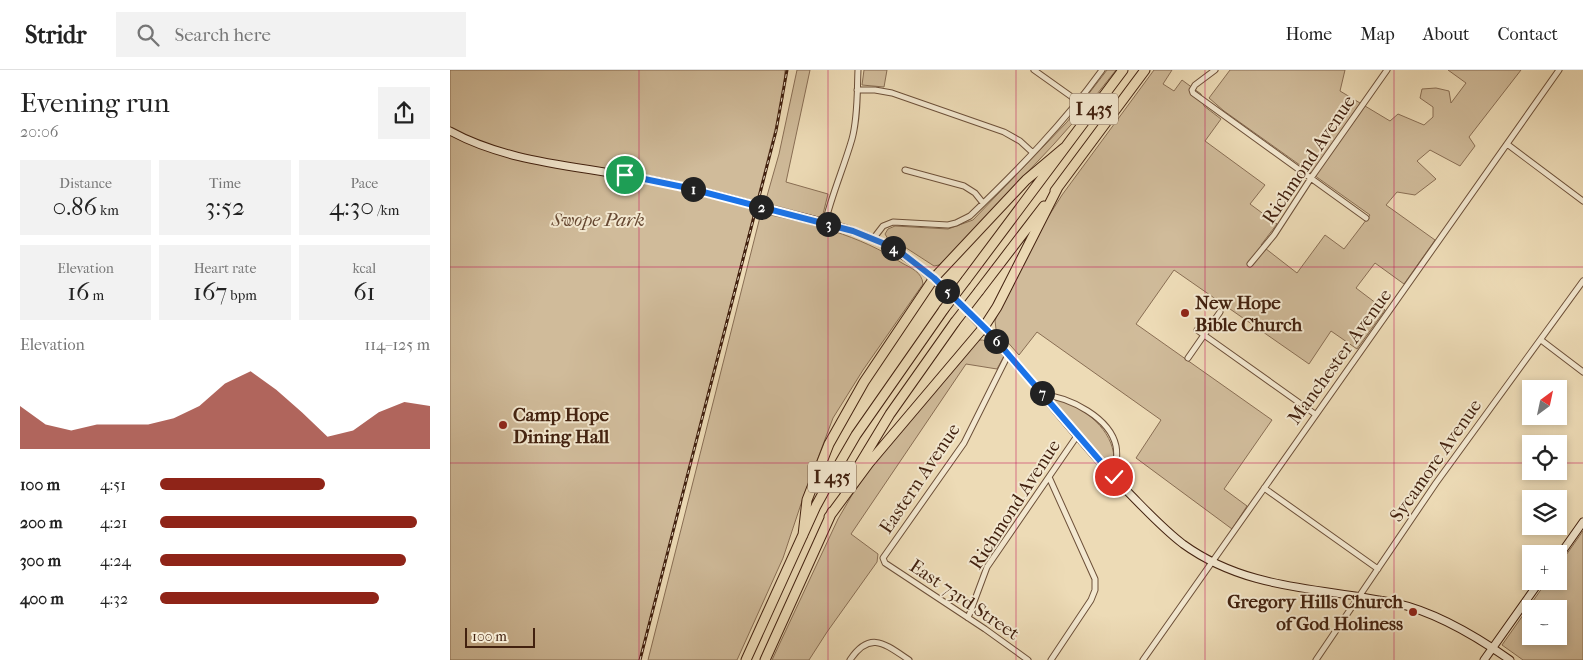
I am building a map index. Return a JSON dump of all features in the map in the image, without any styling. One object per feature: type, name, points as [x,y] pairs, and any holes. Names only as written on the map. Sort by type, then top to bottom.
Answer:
[{"type":"highway","name":"I 435","points":[[746,660],[816,506],[856,435],[944,309],[1123,70]]},
{"type":"highway","name":"I 435","points":[[765,660],[829,517],[871,442],[955,322],[1058,188],[1145,70]]},
{"type":"highway","points":[[802,535],[807,500],[830,444],[864,382],[934,278],[1026,180],[1064,148]]},
{"type":"highway","points":[[829,517],[869,463],[984,327],[1001,299],[1058,188]]},
{"type":"main road","points":[[450,131],[480,145],[518,156],[656,181],[825,223],[873,239],[903,254],[934,278],[984,327],[1114,477],[1163,527],[1185,545],[1212,561],[1272,584],[1396,603],[1426,613],[1449,623],[1510,660]]},
{"type":"main road","points":[[1567,545],[1583,522]]},
{"type":"main road","points":[[1484,660],[1534,590]]},
{"type":"street","points":[[825,223],[852,138],[858,70]]},
{"type":"street","points":[[1034,70],[1079,102]]},
{"type":"street","points":[[873,239],[884,226],[894,222],[940,226],[956,223],[970,216],[1079,102],[1102,70]]},
{"type":"street","points":[[1215,70],[1195,85],[1192,90],[1193,93],[1366,218]]},
{"type":"street","name":"Richmond Avenue","points":[[1250,264],[1274,235],[1311,178],[1388,70]]},
{"type":"street","name":"Manchester Avenue","points":[[1143,660],[1315,414],[1560,70]]},
{"type":"street","points":[[857,90],[875,90],[892,94],[1004,132],[1020,141],[1032,152]]},
{"type":"street","points":[[1507,144],[1583,201]]},
{"type":"street","points":[[905,170],[964,186],[975,193],[983,203]]},
{"type":"street","name":"Sycamore Avenue","points":[[1316,660],[1436,483],[1583,281]]},
{"type":"street","points":[[1188,358],[1220,312]]},
{"type":"street","points":[[1197,330],[1315,414]]},
{"type":"street","points":[[1541,340],[1583,372]]},
{"type":"street","name":"Eastern Avenue","points":[[885,563],[883,558],[964,443],[1008,355]]},
{"type":"street","points":[[1044,395],[1076,403],[1105,427],[1116,444],[1117,459],[1114,477]]},
{"type":"street","name":"Richmond Avenue","points":[[968,618],[987,568],[1078,436]]},
{"type":"street","points":[[1049,477],[1095,579],[1095,590],[1092,600],[1051,660]]},
{"type":"street","points":[[1264,488],[1378,569]]},
{"type":"street","name":"East 73rd Street","points":[[885,563],[1028,660]]},
{"type":"street","points":[[850,660],[857,650],[866,643],[878,642],[909,660]]},
{"type":"green space","name":"Swope Park","points":[[450,70],[785,70],[783,98],[640,660],[450,660]]},
{"type":"green space","points":[[797,70],[810,70],[786,182],[828,194],[822,218],[765,203],[779,154]]},
{"type":"green space","points":[[864,70],[887,70],[884,87],[862,85]]},
{"type":"green space","points":[[1107,70],[1116,70],[1054,144],[939,265],[934,266],[897,242],[888,239],[885,234],[888,229],[895,226],[948,229],[973,220],[1067,122]]},
{"type":"green space","points":[[1154,70],[1172,70],[1163,84],[1174,91],[1182,80],[1201,94],[1204,106],[1221,119],[1205,141],[1265,185],[1250,204],[1277,224],[1261,245],[1297,273],[1325,235],[1344,249],[1370,215],[1224,111],[1209,98],[1230,70],[1345,70],[1340,91],[1390,121],[1398,114],[1424,125],[1433,117],[1433,107],[1420,98],[1422,89],[1436,88],[1449,91],[1451,103],[1466,83],[1448,70],[1521,70],[1469,137],[1475,146],[1460,166],[1430,150],[1417,161],[1436,179],[1415,195],[1397,192],[1386,205],[1435,240],[1404,284],[1375,263],[1356,288],[1385,310],[1357,349],[1331,331],[1309,364],[1174,270],[1136,324],[1272,420],[1224,489],[1247,506],[1232,529],[1136,458],[1161,420],[1037,332],[1019,355],[996,329],[995,321],[998,313],[1045,222],[1062,195]]},
{"type":"green space","points":[[761,213],[834,231],[869,245],[916,271],[921,276],[923,284],[863,370],[833,418],[783,558],[737,660],[648,660]]},
{"type":"green space","points":[[978,340],[990,343],[1004,356],[997,369],[966,364],[851,534],[878,554],[877,562],[809,660],[772,660],[838,519],[852,495],[878,457]]},
{"type":"green space","points":[[1051,399],[1068,403],[1096,422],[1109,438],[1114,458],[1113,468],[1110,468],[1051,402]]},
{"type":"green space","points":[[1583,531],[1583,660],[1523,660],[1502,645],[1522,617],[1522,645],[1567,645],[1567,600],[1534,600],[1541,590],[1567,590],[1567,554]]},
{"type":"railway","points":[[640,660],[776,131],[787,70]]},
{"type":"place","name":"New Hope Bible Church","points":[[1185,313]]},
{"type":"place","name":"Camp Hope Dining Hall","points":[[503,425]]},
{"type":"place","name":"Gregory Hills Church of God Holiness","points":[[1413,612]]},
{"type":"route","points":[[625,175],[688,188],[825,223],[853,231],[890,246],[903,254],[934,278],[989,332],[1114,477]]}]
